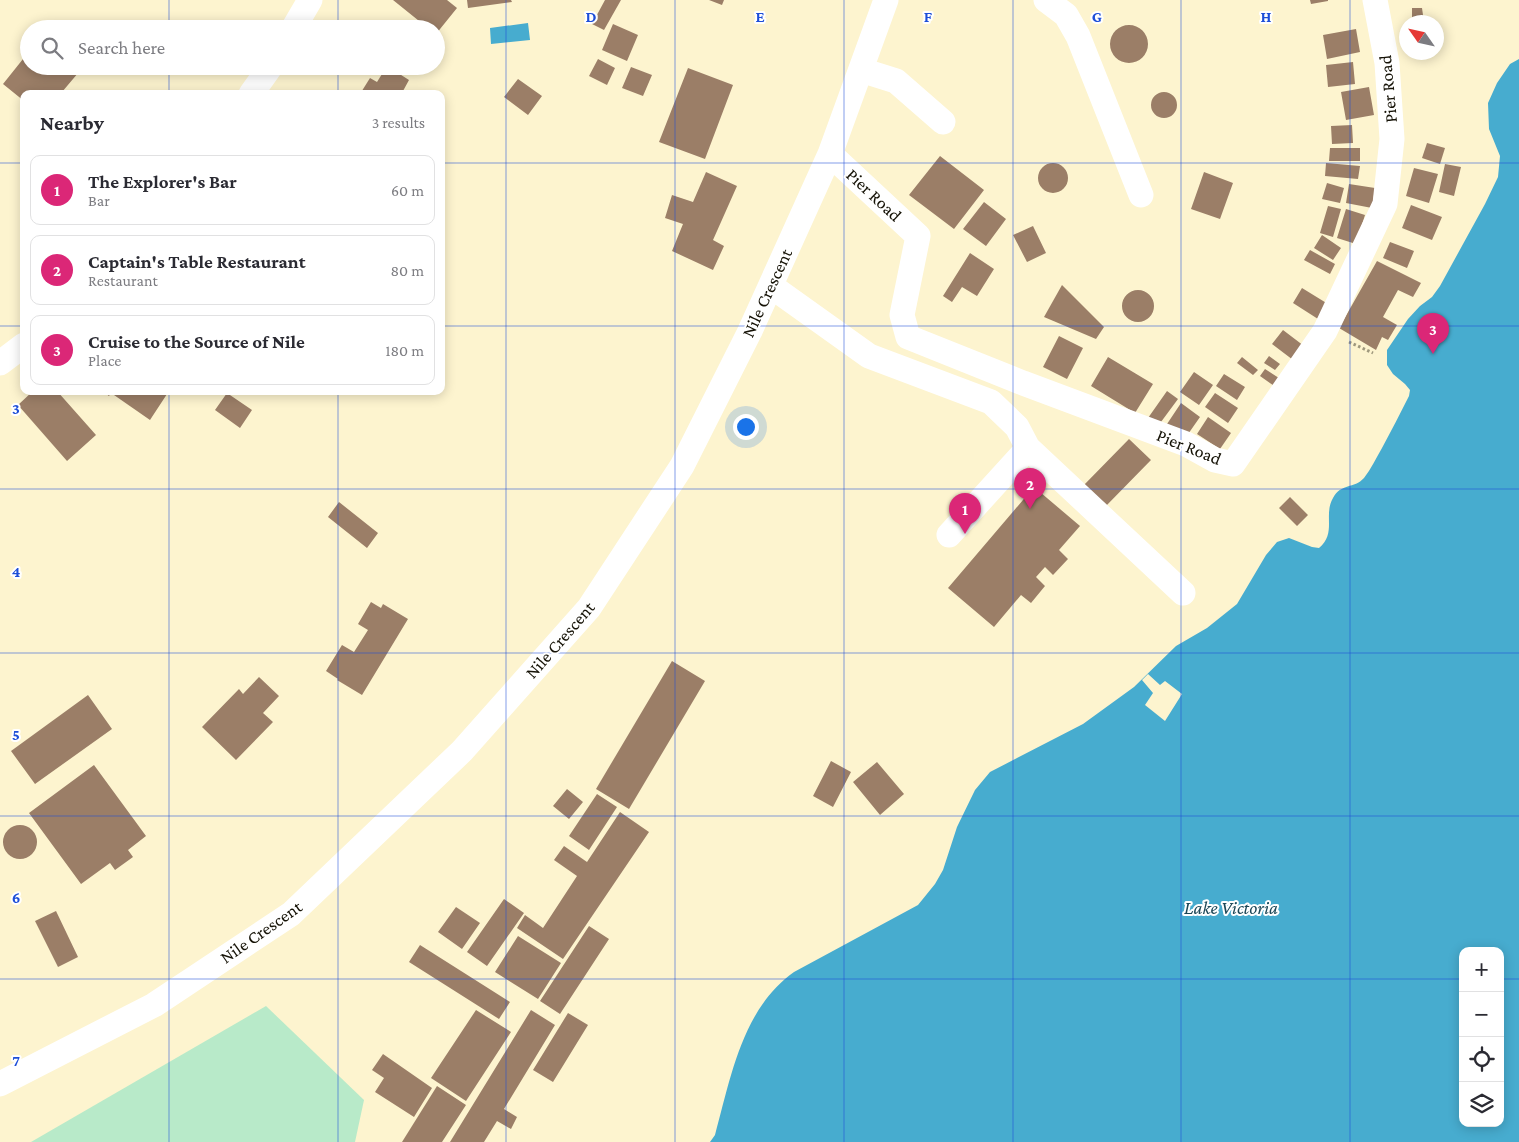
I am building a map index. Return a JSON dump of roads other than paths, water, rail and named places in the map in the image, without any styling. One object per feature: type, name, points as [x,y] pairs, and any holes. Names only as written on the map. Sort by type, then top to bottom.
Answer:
[{"type":"street","points":[[298,20],[310,0]]},
{"type":"street","points":[[865,0],[877,25]]},
{"type":"street","name":"Nile Crescent","points":[[0,1084],[154,1005],[291,914],[462,751],[589,608],[682,466],[750,331],[830,154],[886,0]]},
{"type":"street","points":[[1046,0],[1066,15],[1078,36],[1141,195]]},
{"type":"street","name":"Pier Road","points":[[830,154],[918,236],[902,315],[908,337],[1023,383],[1186,444],[1215,460],[1234,464],[1325,331],[1384,204],[1392,139],[1387,64],[1375,0]]},
{"type":"street","points":[[861,70],[896,81],[943,122]]},
{"type":"street","points":[[254,90],[264,75]]},
{"type":"street","points":[[771,286],[869,356],[992,402],[1017,427],[1028,448],[1183,593]]},
{"type":"street","points":[[0,362],[20,349]]},
{"type":"street","points":[[949,535],[1028,448]]},
{"type":"water","points":[[528,23],[530,40],[491,44],[490,28]]},
{"type":"water","name":"Lake Victoria","points":[[1519,59],[1519,1142],[710,1142],[715,1135],[733,1068],[741,1046],[750,1025],[762,1005],[776,987],[794,972],[918,905],[935,884],[943,870],[957,827],[975,790],[990,772],[1083,724],[1134,687],[1176,646],[1207,628],[1237,604],[1266,555],[1277,542],[1289,538],[1319,548],[1324,542],[1329,530],[1329,511],[1333,498],[1340,490],[1356,484],[1364,478],[1409,396],[1410,390],[1393,374],[1387,365],[1387,350],[1408,319],[1432,297],[1440,286],[1498,177],[1500,156],[1489,129],[1488,103],[1497,83],[1510,64]]},
{"type":"place","name":"Cruise to the Source of Nile","points":[[1433,354]]},
{"type":"place","name":"Captain's Table Restaurant","points":[[1030,509]]},
{"type":"place","name":"The Explorer's Bar","points":[[965,534]]}]
